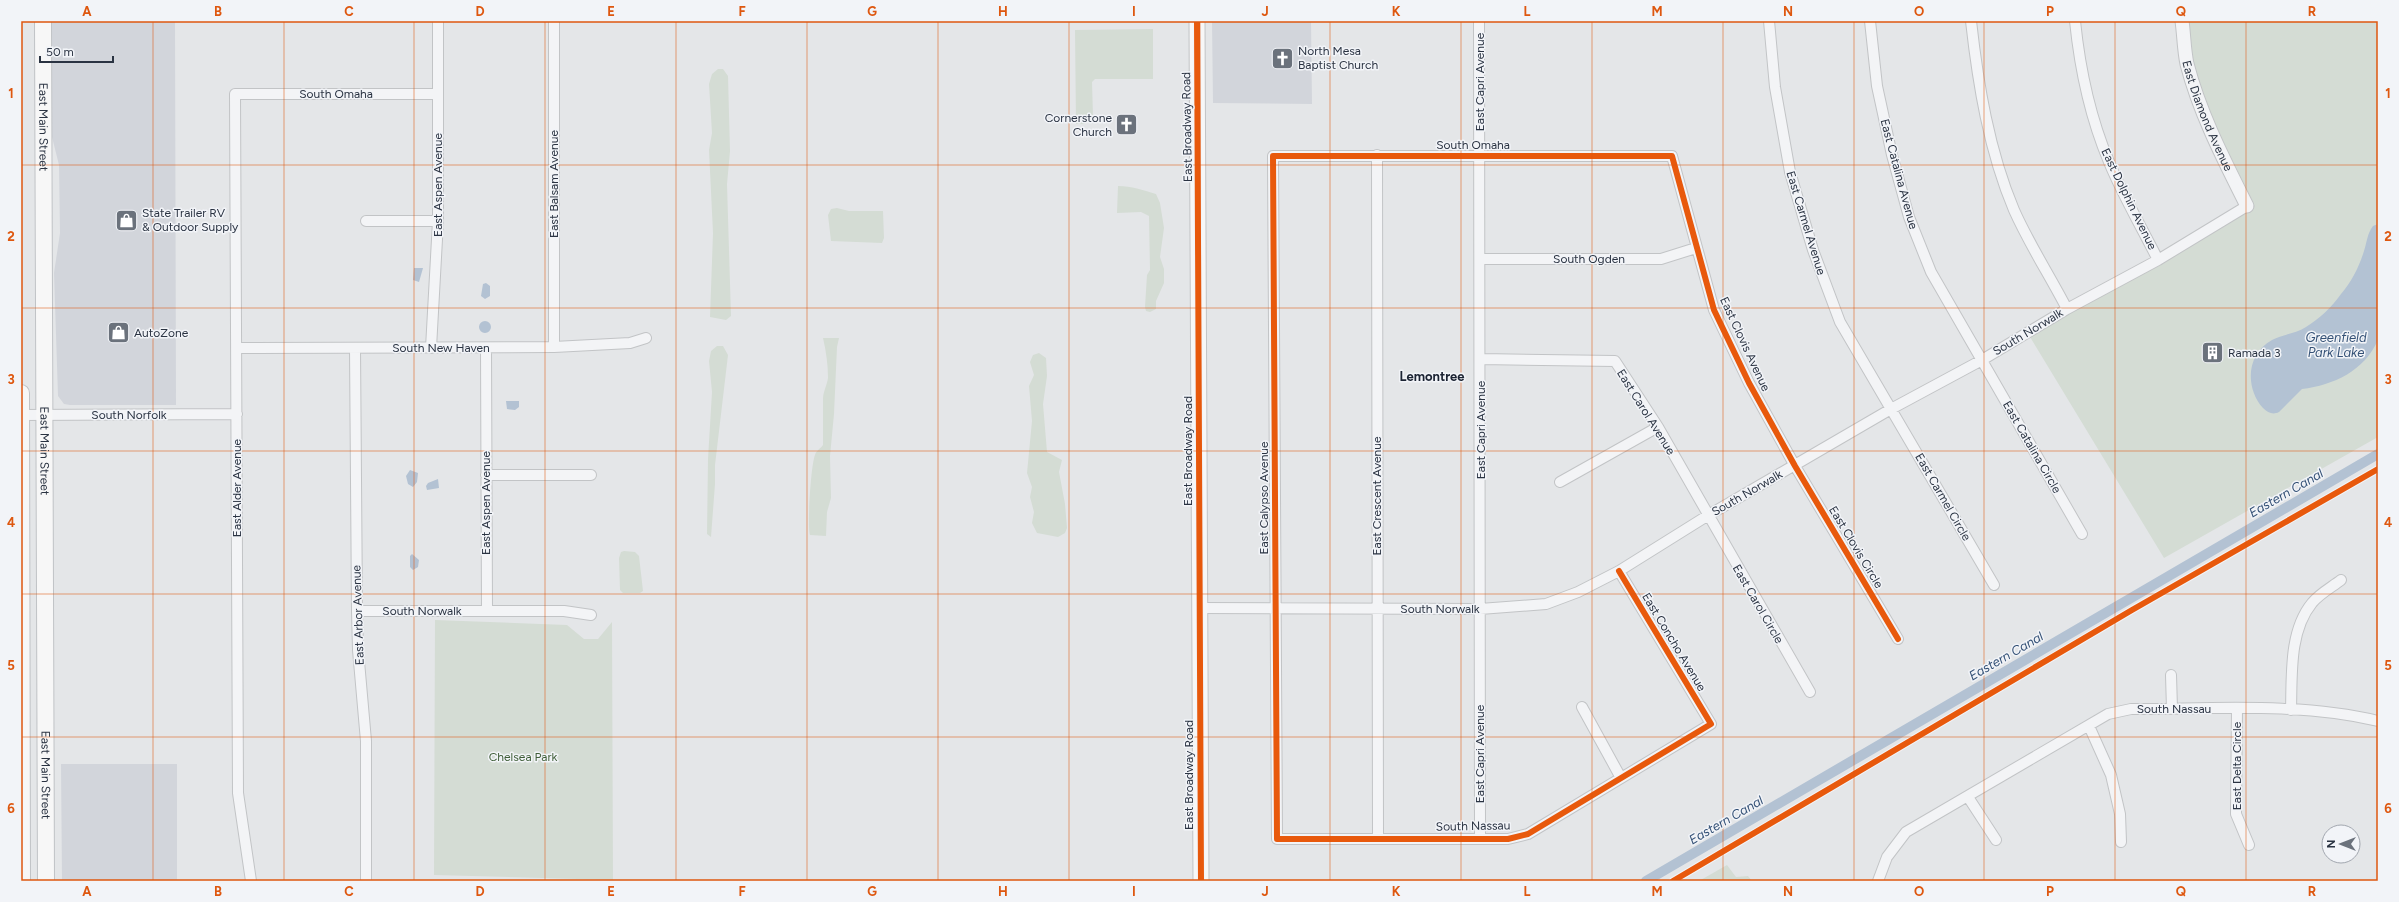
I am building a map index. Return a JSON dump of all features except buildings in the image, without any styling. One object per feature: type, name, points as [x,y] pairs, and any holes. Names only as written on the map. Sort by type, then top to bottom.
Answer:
[{"type":"main road","name":"East Main Street","points":[[43,21],[46,881]]},
{"type":"main road","name":"East Broadway Road","points":[[1197,21],[1201,881]]},
{"type":"main road","name":"East Main Street","points":[[21,393],[22,881]]},
{"type":"street","name":"East Aspen Avenue","points":[[431,348],[438,221],[438,21]]},
{"type":"street","name":"East Balsam Avenue","points":[[554,21],[554,347]]},
{"type":"street","name":"East Capri Avenue","points":[[1479,21],[1481,259],[1480,838]]},
{"type":"street","name":"East Carmel Avenue","points":[[1768,21],[1775,87],[1790,172],[1813,250],[1840,322],[1891,409]]},
{"type":"street","name":"East Catalina Avenue","points":[[1870,21],[1877,86],[1892,155],[1909,217],[1931,272],[1982,360]]},
{"type":"street","points":[[1971,21],[1978,80],[1994,148],[2012,203],[2067,309]]},
{"type":"street","name":"East Dolphin Avenue","points":[[2075,21],[2079,58],[2090,110],[2109,163],[2158,260]]},
{"type":"street","name":"East Diamond Avenue","points":[[2182,21],[2187,62],[2198,99],[2213,138],[2247,206]]},
{"type":"street","name":"South Omaha","points":[[234,94],[438,94]]},
{"type":"street","name":"East Alder Avenue","points":[[234,94],[238,793],[251,881]]},
{"type":"street","name":"East Crescent Avenue","points":[[1376,155],[1378,838]]},
{"type":"street","name":"South Omaha","points":[[1273,156],[1672,156]]},
{"type":"street","name":"East Calypso Avenue","points":[[1273,156],[1277,839]]},
{"type":"street","name":"East Clovis Avenue","points":[[1672,156],[1714,310],[1749,383],[1795,466]]},
{"type":"street","name":"South Norwalk","points":[[1200,608],[1276,607],[1480,609],[1546,604],[1578,592],[1619,571],[1707,516],[1891,409],[1982,360],[2067,309],[2158,260],[2247,206]]},
{"type":"street","points":[[366,221],[438,221]]},
{"type":"street","name":"South Ogden","points":[[1481,259],[1662,259],[1696,248]]},
{"type":"street","name":"South New Haven","points":[[236,348],[554,347],[630,343],[646,338]]},
{"type":"street","name":"East Arbor Avenue","points":[[355,348],[357,611],[358,650],[366,741],[366,881]]},
{"type":"street","name":"East Aspen Avenue","points":[[486,348],[487,611]]},
{"type":"street","name":"East Carol Avenue","points":[[1481,359],[1615,361],[1658,427],[1707,516]]},
{"type":"street","name":"East Catalina Circle","points":[[1982,360],[2082,534]]},
{"type":"street","name":"East Carmel Circle","points":[[1891,409],[1994,585]]},
{"type":"street","name":"South Norfolk","points":[[21,416],[237,414]]},
{"type":"street","points":[[1560,482],[1658,427]]},
{"type":"street","name":"East Clovis Circle","points":[[1795,466],[1898,639]]},
{"type":"street","points":[[486,475],[591,475]]},
{"type":"street","name":"East Carol Circle","points":[[1707,516],[1810,692]]},
{"type":"street","name":"East Concho Avenue","points":[[1619,571],[1711,724]]},
{"type":"street","points":[[2291,710],[2294,654],[2299,626],[2312,602],[2341,580]]},
{"type":"street","name":"South Norwalk","points":[[357,611],[571,611],[591,615]]},
{"type":"street","points":[[2171,675],[2172,709]]},
{"type":"street","points":[[1582,707],[1622,778]]},
{"type":"street","name":"South Nassau","points":[[1878,881],[1887,857],[1906,832],[2108,714],[2131,709],[2291,710],[2378,721]]},
{"type":"street","name":"East Delta Circle","points":[[2237,709],[2236,814],[2249,845]]},
{"type":"street","name":"South Nassau","points":[[1277,839],[1508,839],[1528,834],[1711,724]]},
{"type":"street","points":[[2089,726],[2111,775],[2120,814],[2121,842]]},
{"type":"street","points":[[1968,796],[1996,840]]},
{"type":"shaded area","points":[[51,21],[175,21],[176,405],[70,405],[64,404],[58,396],[54,273],[60,233],[59,165],[51,133]]},
{"type":"shaded area","points":[[1212,21],[1311,21],[1312,104],[1213,103]]},
{"type":"shaded area","points":[[61,764],[177,764],[177,881],[62,881]]},
{"type":"green space","points":[[2182,21],[2378,21],[2378,437],[2164,558],[2027,332],[2247,206],[2213,138]]},
{"type":"green space","points":[[1153,29],[1153,79],[1095,79],[1092,82],[1093,116],[1085,124],[1076,124],[1075,30]]},
{"type":"green space","points":[[718,69],[723,69],[728,76],[730,151],[727,184],[731,316],[726,320],[710,317],[713,233],[709,150],[712,133],[709,84],[712,74]]},
{"type":"green space","points":[[1118,186],[1132,187],[1156,194],[1160,203],[1164,228],[1160,257],[1164,269],[1164,283],[1156,301],[1156,309],[1150,312],[1146,311],[1145,307],[1147,275],[1150,270],[1149,216],[1141,212],[1117,213]]},
{"type":"green space","points":[[837,208],[849,211],[883,211],[884,238],[882,243],[831,241],[828,215],[831,209]]},
{"type":"green space","points":[[823,338],[839,338],[837,347],[834,414],[830,456],[831,498],[827,512],[826,536],[810,535],[809,529],[811,482],[815,455],[823,445],[823,396],[828,378],[827,358]]},
{"type":"green space","points":[[717,346],[723,346],[728,355],[715,465],[711,537],[707,534],[708,459],[712,392],[709,361],[711,351]]},
{"type":"green space","points":[[1039,353],[1046,358],[1047,376],[1043,404],[1047,452],[1062,460],[1059,472],[1065,504],[1067,528],[1065,533],[1058,537],[1037,533],[1032,523],[1034,512],[1030,497],[1032,487],[1027,473],[1032,421],[1029,386],[1034,375],[1030,362],[1033,355]]},
{"type":"green space","points":[[621,552],[635,552],[639,556],[643,591],[640,593],[623,593],[620,590],[619,558]]},
{"type":"green space","name":"Chelsea Park","points":[[435,620],[567,625],[584,639],[598,639],[612,622],[613,880],[434,875]]},
{"type":"green space","points":[[1727,865],[1736,877],[1748,876],[1752,881],[1699,881]]},
{"type":"water","name":"Greenfield Park Lake","points":[[2378,224],[2378,340],[2372,351],[2365,360],[2347,375],[2325,384],[2302,389],[2277,413],[2267,411],[2257,400],[2251,381],[2253,362],[2257,354],[2263,346],[2272,340],[2306,327],[2329,308],[2352,279],[2362,257],[2369,232],[2373,226]]},
{"type":"water","points":[[414,268],[423,268],[419,282],[413,280]]},
{"type":"water","points":[[486,283],[490,286],[490,296],[485,299],[481,296],[483,284]]},
{"type":"water","points":[[483,321],[487,321],[491,327],[487,333],[483,333],[479,329],[479,325]]},
{"type":"water","points":[[506,401],[519,401],[519,407],[515,410],[507,409]]},
{"type":"water","points":[[410,470],[418,473],[417,482],[413,487],[408,484],[406,476]]},
{"type":"water","points":[[438,479],[439,488],[427,490],[426,486],[428,483]]},
{"type":"water","points":[[412,554],[419,560],[418,567],[413,570],[410,567],[410,556]]},
{"type":"waterway","name":"Eastern Canal","points":[[1646,881],[2378,454]]},
{"type":"cycle path","points":[[1197,21],[1201,881]]},
{"type":"cycle path","points":[[1619,571],[1711,724],[1528,834],[1508,839],[1277,839],[1273,156],[1672,156],[1714,310],[1749,383],[1795,466],[1898,639]]},
{"type":"cycle path","points":[[1673,881],[2132,610],[2378,469]]},
{"type":"place","name":"North Mesa Baptist Church","points":[[1283,58]]},
{"type":"place","name":"Cornerstone Church","points":[[1127,125]]},
{"type":"place","name":"State Trailer RV & Outdoor Supply","points":[[126,220]]},
{"type":"place","name":"AutoZone","points":[[119,333]]},
{"type":"place","name":"Ramada 3","points":[[2213,353]]},
{"type":"district","name":"Lemontree","points":[[1432,376]]}]
